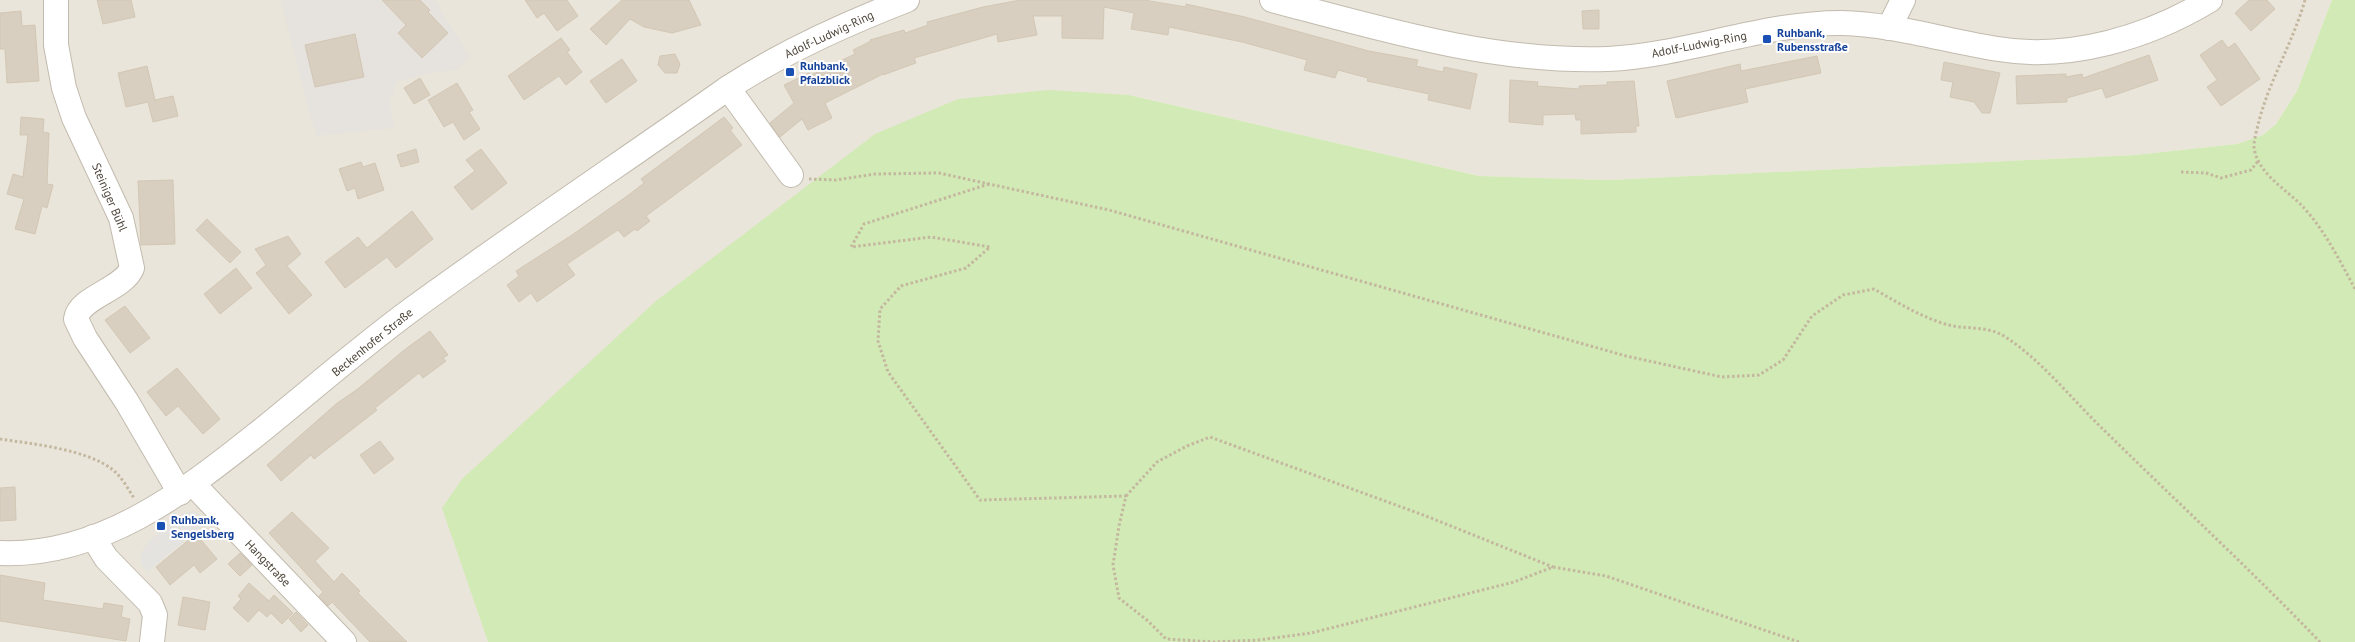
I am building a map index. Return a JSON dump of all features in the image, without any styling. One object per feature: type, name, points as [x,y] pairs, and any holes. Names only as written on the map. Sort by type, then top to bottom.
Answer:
[{"type":"street","name":"Steiniger Bühl","points":[[56,0],[56,45],[64,88],[74,118],[121,218],[132,268],[126,278],[81,308],[76,319],[85,338],[186,488]]},
{"type":"street","name":"Adolf-Ludwig-Ring","points":[[728,88],[768,64],[816,39],[907,0]]},
{"type":"street","name":"Adolf-Ludwig-Ring","points":[[1272,0],[1434,42],[1566,59],[1610,59],[1648,54],[1810,24],[1845,24],[1888,28],[2001,50],[2067,50],[2097,45],[2153,29],[2210,0]]},
{"type":"street","points":[[1888,28],[1903,0]]},
{"type":"street","name":"Beckenhofer Straße","points":[[0,553],[39,552],[93,537],[146,515],[186,488],[410,311],[728,88]]},
{"type":"street","points":[[728,88],[791,175]]},
{"type":"street","name":"Hangstraße","points":[[186,488],[344,642]]},
{"type":"street","points":[[93,537],[106,558],[150,603],[155,615],[152,642]]},
{"type":"path","points":[[2305,0],[2300,18],[2265,98],[2254,147],[2258,161],[2286,193],[2304,208],[2334,250],[2355,289]]},
{"type":"path","points":[[2182,172],[2206,173],[2221,178],[2251,170],[2258,161]]},
{"type":"path","points":[[791,175],[799,179],[836,180],[875,174],[939,173],[1109,210],[1626,356],[1722,377],[1759,375],[1783,360],[1812,316],[1843,295],[1874,289],[1911,311],[1947,324],[1974,326],[2003,335],[2038,364],[2283,603],[2320,642]]},
{"type":"path","points":[[989,184],[864,224],[851,248],[931,237],[990,247],[966,268],[901,286],[880,309],[878,341],[888,372],[980,500],[1126,496]]},
{"type":"path","points":[[1553,567],[1514,582],[1311,633],[1214,642],[1166,639],[1148,621],[1119,598],[1113,565],[1126,496],[1157,462],[1186,446],[1210,437],[1426,516],[1553,567],[1606,576],[1798,642]]},
{"type":"path","points":[[0,439],[63,449],[112,469],[146,515]]},
{"type":"shaded area","points":[[0,0],[2332,0],[2297,91],[2276,124],[2263,135],[2237,144],[2135,155],[1608,180],[1479,176],[1129,95],[443,508],[488,642],[0,642]]},
{"type":"shaded area","points":[[280,0],[435,0],[470,57],[458,69],[398,81],[390,100],[394,128],[316,136]]},
{"type":"shaded area","points":[[194,512],[210,520],[147,572],[141,564],[141,553],[148,542],[183,513]]},
{"type":"green space","points":[[2332,0],[2355,0],[2355,642],[488,642],[442,508],[462,479],[656,301],[875,134],[958,99],[1048,90],[1129,95],[1479,176],[1608,180],[2135,155],[2237,144],[2263,135],[2276,124],[2297,91]]},
{"type":"building","points":[[97,0],[131,0],[135,17],[103,24]]},
{"type":"building","points":[[382,0],[420,0],[430,10],[428,12],[448,33],[422,58],[398,33],[406,25]]},
{"type":"building","points":[[525,0],[567,0],[578,16],[557,31],[544,13],[537,18]]},
{"type":"building","points":[[622,0],[689,0],[701,25],[672,33],[644,27],[630,19],[606,45],[590,29]]},
{"type":"building","points":[[1020,0],[1144,0],[1186,7],[1186,4],[1245,17],[1369,51],[1418,60],[1416,66],[1443,72],[1444,67],[1477,74],[1470,109],[1428,100],[1429,94],[1367,81],[1368,78],[1338,70],[1335,78],[1304,70],[1307,60],[1242,42],[1169,27],[1168,35],[1131,29],[1134,13],[1104,7],[1103,39],[1062,38],[1062,16],[1033,16],[1037,35],[998,42],[997,34],[914,58],[916,63],[883,74],[825,103],[832,118],[808,130],[802,119],[780,137],[770,123],[794,103],[784,85],[809,73],[811,75],[855,54],[853,50],[870,40],[904,30],[905,33],[928,25],[927,22],[983,7]]},
{"type":"building","points":[[2249,0],[2267,0],[2275,9],[2251,31],[2235,13]]},
{"type":"building","points":[[1599,10],[1599,29],[1583,29],[1582,11]]},
{"type":"building","points":[[21,11],[22,26],[35,25],[39,81],[7,83],[5,49],[0,49],[0,13]]},
{"type":"building","points":[[355,34],[364,77],[315,87],[305,45]]},
{"type":"building","points":[[561,38],[570,50],[567,52],[582,72],[566,85],[559,76],[524,100],[508,76]]},
{"type":"building","points":[[2222,40],[2228,48],[2235,43],[2260,79],[2221,106],[2207,87],[2217,80],[2200,55]]},
{"type":"building","points":[[675,54],[680,64],[677,73],[665,73],[658,65],[660,56]]},
{"type":"building","points":[[2149,55],[2158,80],[2106,98],[2102,88],[2067,98],[2067,102],[2017,104],[2016,76],[2066,74],[2066,77],[2082,74],[2083,78]]},
{"type":"building","points":[[1817,56],[1821,73],[1745,89],[1748,102],[1676,118],[1667,81],[1740,64],[1741,71]]},
{"type":"building","points":[[622,59],[637,81],[606,103],[590,81]]},
{"type":"building","points":[[1944,62],[2000,73],[1990,113],[1982,113],[1974,102],[1950,97],[1953,82],[1941,80]]},
{"type":"building","points":[[147,66],[155,100],[173,96],[178,116],[153,122],[148,102],[126,107],[118,73]]},
{"type":"building","points":[[420,78],[430,95],[414,104],[404,88]]},
{"type":"building","points":[[1510,80],[1538,82],[1537,86],[1579,89],[1579,86],[1607,85],[1607,82],[1634,81],[1639,126],[1636,126],[1636,132],[1581,134],[1581,120],[1576,120],[1575,114],[1543,115],[1543,125],[1509,122]]},
{"type":"building","points":[[457,83],[473,110],[469,112],[480,129],[464,140],[453,122],[444,127],[428,100]]},
{"type":"building","points":[[21,117],[44,119],[43,132],[49,133],[47,184],[53,185],[47,208],[42,206],[35,234],[15,229],[24,199],[7,194],[13,174],[23,177],[28,135],[20,135]]},
{"type":"building","points":[[724,117],[733,128],[730,130],[742,145],[646,216],[650,221],[637,231],[635,229],[624,237],[618,230],[567,264],[575,275],[537,302],[531,293],[519,302],[507,285],[519,276],[516,271],[572,235],[630,194],[644,183],[641,179]]},
{"type":"building","points":[[416,149],[419,162],[401,167],[397,155]]},
{"type":"building","points":[[481,149],[507,183],[472,210],[454,187],[475,171],[466,160]]},
{"type":"building","points":[[361,162],[363,167],[375,163],[384,190],[358,199],[355,188],[347,191],[339,169]]},
{"type":"building","points":[[173,180],[175,244],[141,245],[138,181]]},
{"type":"building","points":[[412,211],[433,239],[396,268],[387,257],[345,288],[325,262],[358,237],[367,248]]},
{"type":"building","points":[[207,219],[241,252],[230,263],[196,230]]},
{"type":"building","points":[[288,236],[301,254],[287,266],[312,295],[289,314],[256,273],[266,265],[255,249]]},
{"type":"building","points":[[236,268],[252,288],[220,314],[204,294]]},
{"type":"building","points":[[125,306],[150,338],[130,353],[105,320]]},
{"type":"building","points":[[430,331],[448,355],[443,358],[446,361],[423,378],[419,373],[375,408],[377,410],[314,459],[311,455],[281,481],[267,465],[336,404]]},
{"type":"building","points":[[177,368],[220,419],[203,434],[178,406],[166,416],[147,392]]},
{"type":"building","points":[[380,441],[394,459],[374,474],[360,455]]},
{"type":"building","points":[[15,487],[16,520],[0,521],[0,488]]},
{"type":"building","points":[[292,512],[329,548],[315,561],[334,582],[342,573],[360,591],[358,593],[407,642],[370,642],[332,602],[328,606],[319,596],[323,592],[269,533]]},
{"type":"building","points":[[196,534],[217,559],[200,573],[194,565],[170,585],[156,567]]},
{"type":"building","points":[[240,553],[252,565],[240,576],[228,564]]},
{"type":"building","points":[[0,575],[45,583],[43,600],[103,609],[104,603],[123,606],[121,617],[130,619],[126,641],[0,621]]},
{"type":"building","points":[[249,583],[269,601],[274,595],[293,613],[282,624],[271,613],[267,617],[259,610],[248,622],[233,608],[241,599],[238,596]]},
{"type":"building","points":[[183,597],[210,602],[205,630],[178,625]]},
{"type":"building","points":[[296,612],[308,625],[301,632],[289,619]]},
{"type":"place","name":"Ruhbank, Rubensstraße","points":[[1767,39]]},
{"type":"place","name":"Ruhbank, Pfalzblick","points":[[790,72]]},
{"type":"place","name":"Ruhbank, Sengelsberg","points":[[161,526]]}]
